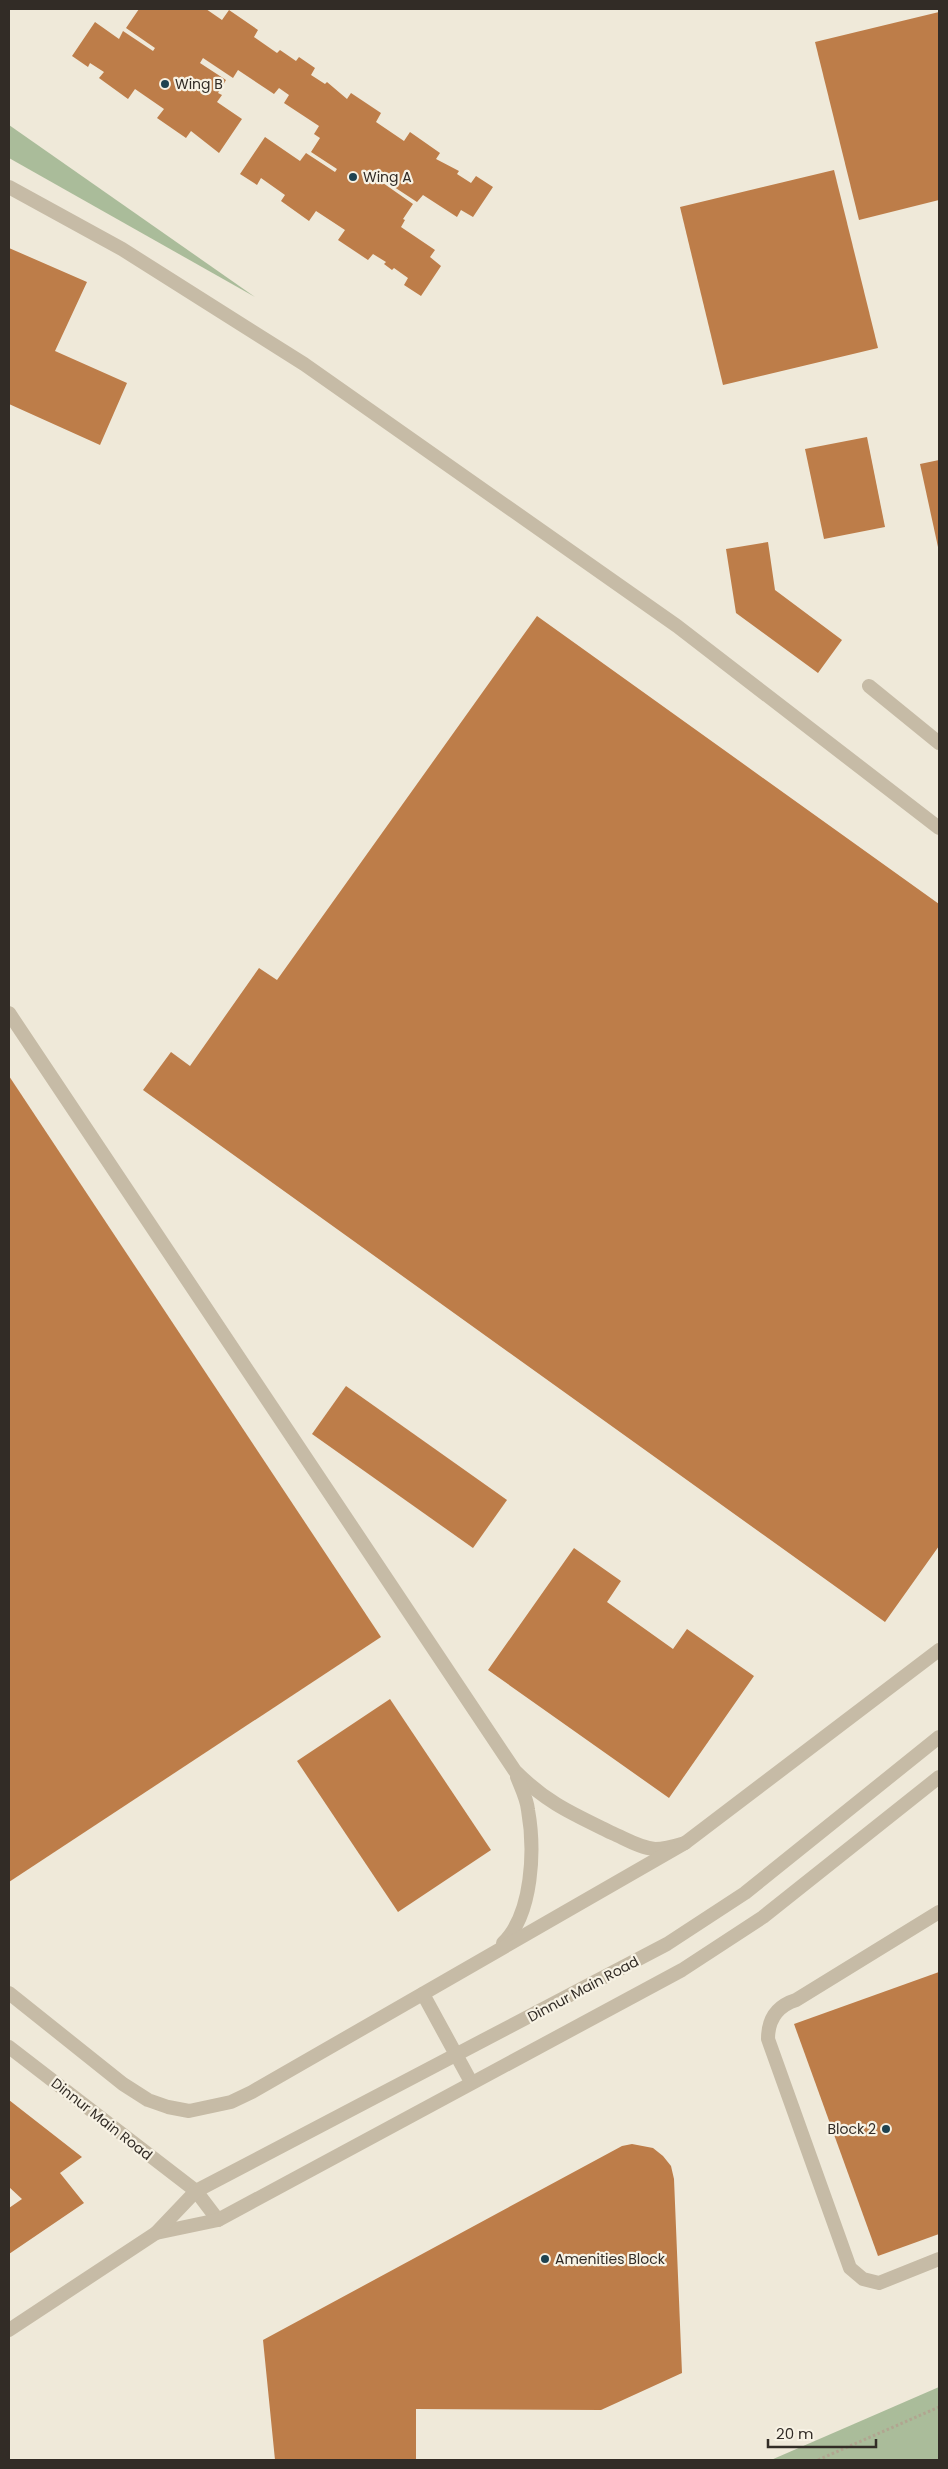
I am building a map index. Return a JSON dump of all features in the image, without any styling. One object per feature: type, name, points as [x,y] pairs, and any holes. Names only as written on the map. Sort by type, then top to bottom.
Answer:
[{"type":"street","points":[[9,187],[122,249],[304,364],[677,626],[939,828]]},
{"type":"street","points":[[869,686],[939,743]]},
{"type":"street","points":[[9,1013],[515,1771],[536,1792],[556,1806],[638,1845],[662,1848],[685,1843]]},
{"type":"street","points":[[9,1993],[123,2084],[148,2100],[168,2107],[189,2111],[232,2102],[685,1843],[939,1650]]},
{"type":"street","name":"Dinnur Main Road","points":[[9,2330],[156,2233],[196,2191],[667,1944],[745,1893],[939,1738]]},
{"type":"street","points":[[495,1952],[511,1935],[520,1920],[527,1902],[531,1833],[528,1807],[515,1771]]},
{"type":"street","name":"Dinnur Main Road","points":[[156,2233],[218,2220],[682,1970],[763,1917],[939,1778]]},
{"type":"street","points":[[939,1912],[796,2000],[786,2003],[771,2018],[768,2039],[850,2268],[863,2279],[879,2283],[939,2259]]},
{"type":"street","points":[[423,1994],[471,2082]]},
{"type":"street","name":"Dinnur Main Road","points":[[9,2047],[196,2191],[218,2220]]},
{"type":"path","points":[[818,2460],[939,2407]]},
{"type":"green space","points":[[9,125],[255,297],[9,158]]},
{"type":"green space","points":[[939,2387],[939,2460],[771,2460]]},
{"type":"building","points":[[139,9],[206,9],[222,20],[229,10],[258,30],[254,37],[277,53],[280,50],[296,61],[299,57],[315,68],[311,75],[325,84],[327,82],[347,99],[351,93],[381,113],[376,122],[404,141],[410,132],[440,153],[436,159],[459,171],[457,174],[471,183],[476,176],[493,187],[473,217],[461,210],[457,217],[423,195],[417,202],[385,181],[383,183],[413,204],[403,219],[405,220],[401,227],[435,250],[430,257],[441,266],[421,296],[404,285],[408,278],[394,268],[392,270],[384,264],[386,262],[373,254],[368,260],[338,240],[345,230],[316,211],[309,221],[281,201],[285,195],[261,178],[257,185],[240,174],[265,137],[300,161],[306,153],[335,172],[337,169],[311,152],[320,138],[314,134],[319,126],[284,103],[289,95],[279,88],[274,94],[238,70],[233,78],[203,58],[200,63],[226,80],[218,93],[222,95],[217,102],[242,119],[219,153],[191,131],[186,138],[157,118],[164,109],[135,89],[128,99],[99,78],[104,72],[90,63],[88,67],[72,56],[95,22],[119,39],[123,31],[153,51],[155,48],[126,28]]},
{"type":"building","points":[[939,12],[939,200],[859,220],[815,42]]},
{"type":"building","points":[[834,170],[878,348],[723,385],[680,207]]},
{"type":"building","points":[[9,248],[87,282],[55,351],[127,383],[100,445],[9,404]]},
{"type":"building","points":[[867,437],[885,527],[824,539],[805,449]]},
{"type":"building","points":[[939,460],[939,547],[938,547],[920,464]]},
{"type":"building","points":[[768,542],[775,590],[842,640],[818,673],[736,613],[726,549]]},
{"type":"building","points":[[537,616],[939,904],[939,1546],[885,1622],[143,1090],[171,1052],[190,1066],[259,968],[277,980]]},
{"type":"building","points":[[9,1076],[381,1637],[9,1882]]},
{"type":"building","points":[[346,1386],[507,1500],[473,1548],[312,1434]]},
{"type":"building","points":[[574,1548],[621,1581],[607,1602],[673,1649],[687,1629],[754,1676],[669,1798],[488,1670]]},
{"type":"building","points":[[390,1699],[491,1850],[398,1912],[297,1761]]},
{"type":"building","name":"Block 2","points":[[939,1972],[939,2234],[878,2256],[794,2024]]},
{"type":"building","points":[[9,2100],[82,2157],[60,2173],[84,2203],[9,2254],[9,2208],[22,2199],[9,2187]]},
{"type":"building","name":"Amenities Block","points":[[632,2144],[653,2148],[663,2156],[671,2166],[674,2179],[682,2373],[601,2410],[416,2409],[416,2460],[275,2460],[263,2340],[622,2146]]},
{"type":"place","name":"Wing B","points":[[165,84]]},
{"type":"place","name":"Wing A","points":[[353,177]]},
{"type":"place","name":"Block 2","points":[[886,2129]]},
{"type":"place","name":"Amenities Block","points":[[545,2259]]}]
